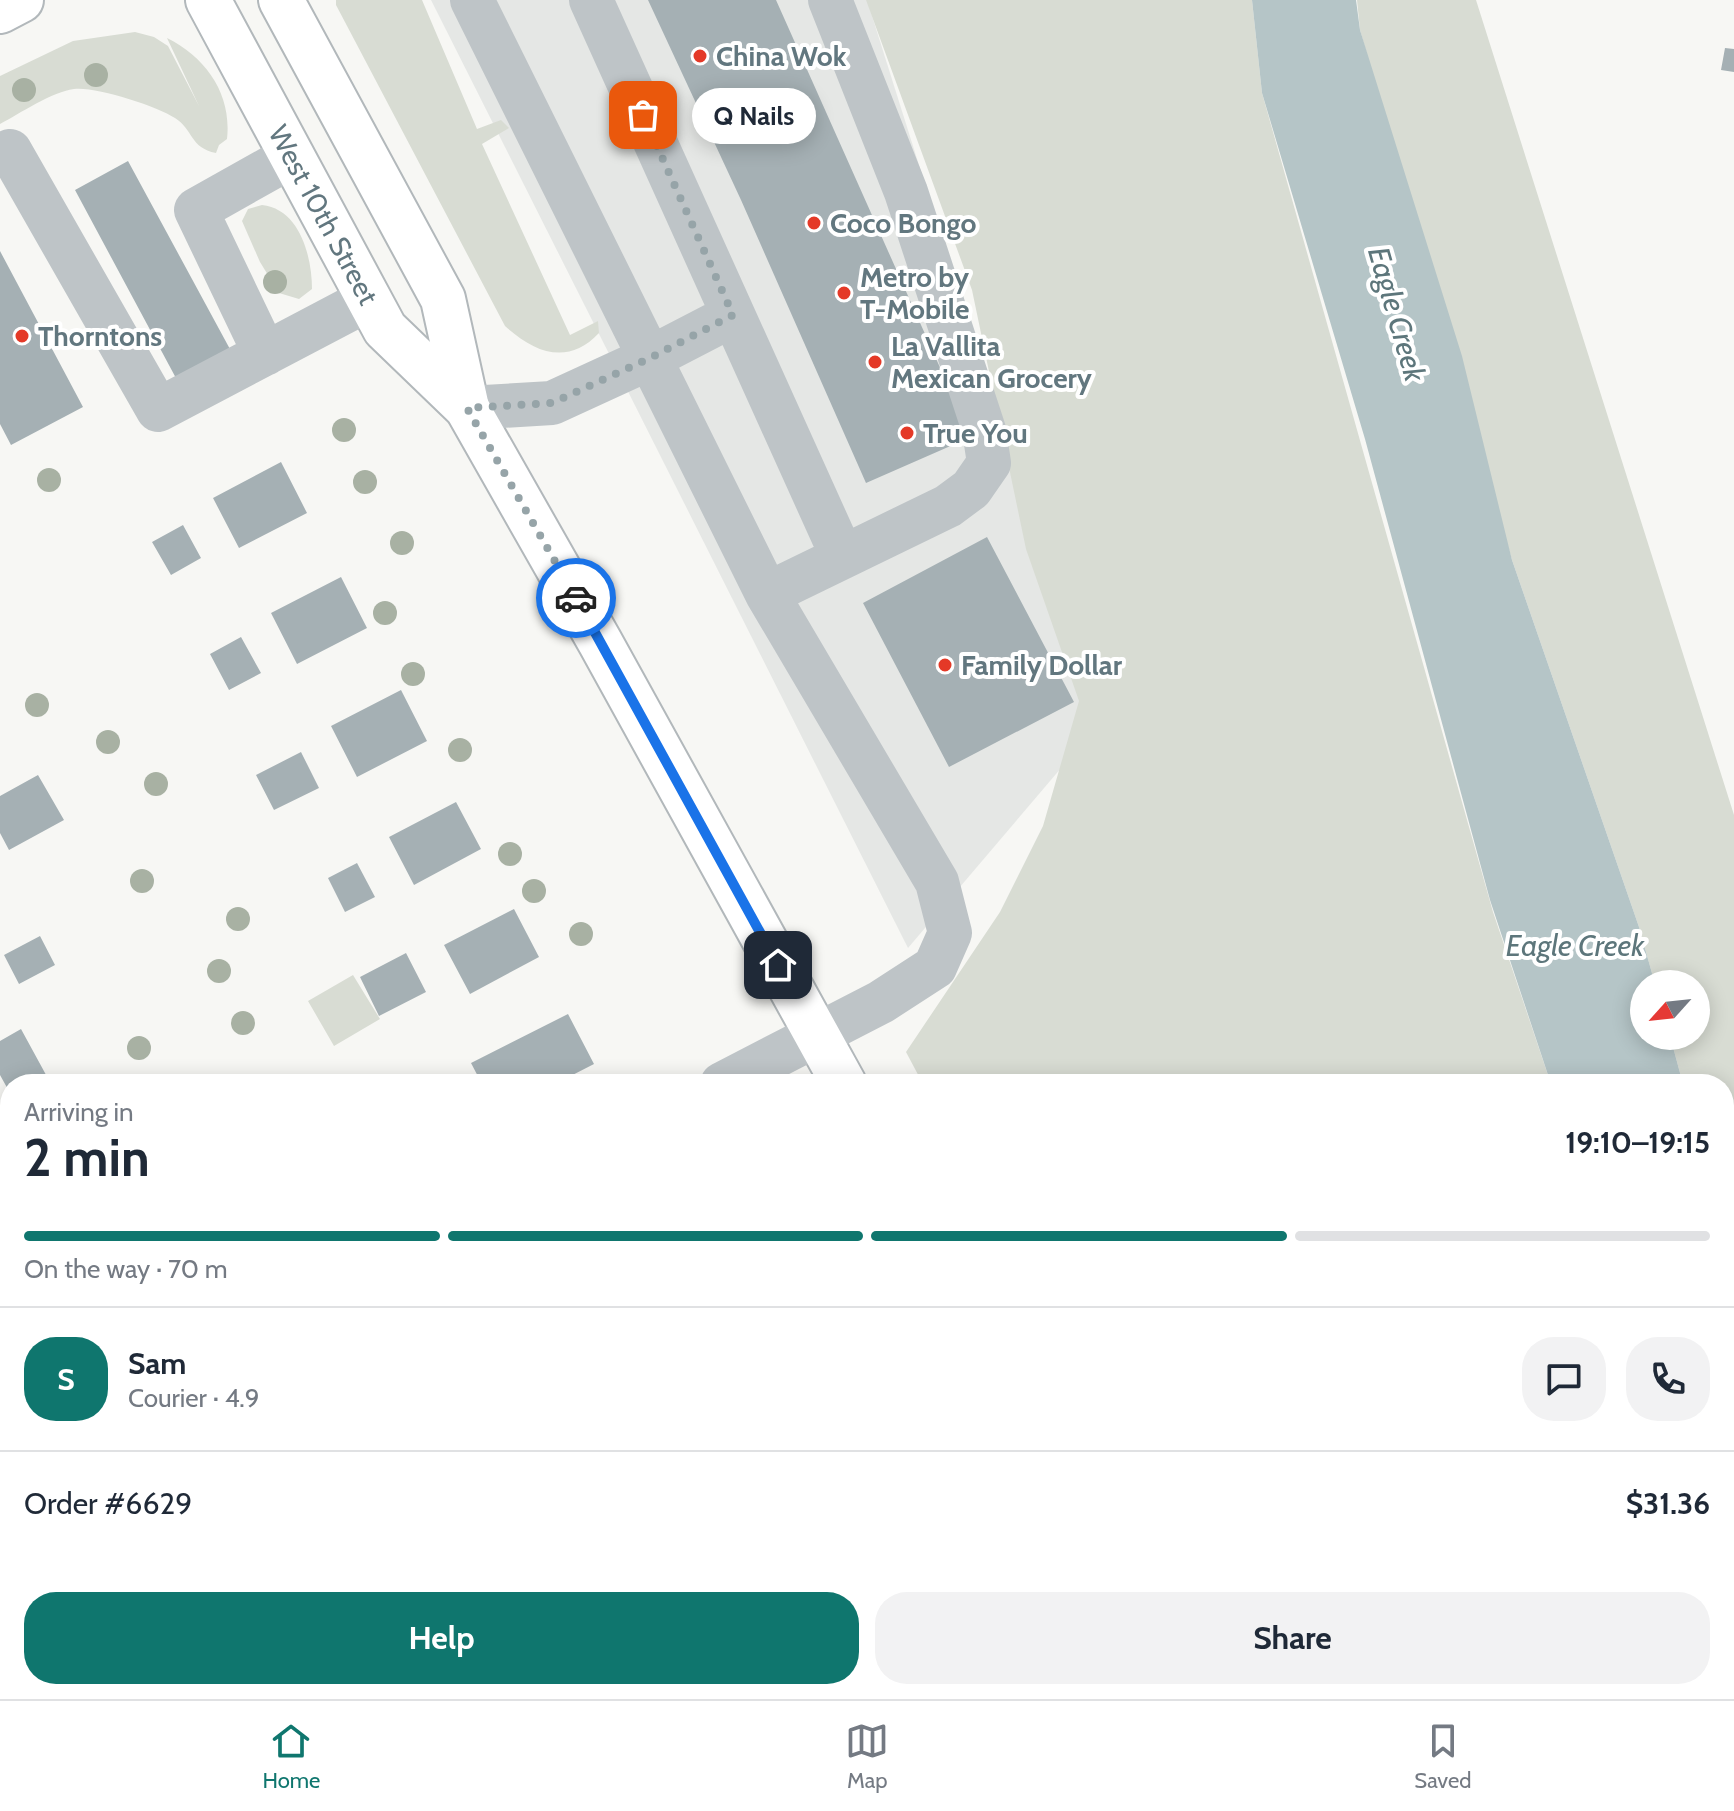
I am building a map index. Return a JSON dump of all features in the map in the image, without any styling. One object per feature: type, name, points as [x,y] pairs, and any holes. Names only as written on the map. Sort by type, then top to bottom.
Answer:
[{"type":"main road","points":[[0,11],[21,0]]},
{"type":"main road","name":"West 10th Street","points":[[208,0],[385,329],[467,408],[838,1074]]},
{"type":"main road","name":"West 10th Street","points":[[281,0],[443,299],[467,408]]},
{"type":"street","points":[[472,0],[767,594],[937,882],[950,933],[935,967],[881,1002],[741,1074]]},
{"type":"street","points":[[591,0],[842,556]]},
{"type":"street","points":[[767,594],[948,506],[971,489],[989,463],[984,430],[906,192],[830,0]]},
{"type":"street","points":[[0,156],[10,151],[158,410],[369,299]]},
{"type":"street","points":[[265,354],[196,210],[292,156]]},
{"type":"street","points":[[467,408],[552,403],[733,315]]},
{"type":"shaded area","points":[[336,0],[422,0],[477,129],[501,120],[509,128],[482,144],[570,335],[598,321],[599,333],[587,343],[575,350],[552,352],[528,343],[505,326]]},
{"type":"shaded area","points":[[431,0],[867,0],[1096,727],[908,948]]},
{"type":"shaded area","points":[[866,0],[1252,0],[1262,93],[1493,912],[1548,1074],[918,1074],[906,1052],[1000,912],[1043,826],[1079,701],[1026,549],[972,290]]},
{"type":"shaded area","points":[[1357,0],[1476,0],[1734,815],[1734,1074],[1680,1074],[1674,1050],[1710,1050],[1710,970],[1651,970],[1512,560],[1360,30]]},
{"type":"shaded area","points":[[135,32],[154,37],[168,46],[199,106],[167,38],[194,56],[214,80],[221,93],[227,123],[227,139],[219,145],[216,153],[196,143],[181,122],[166,113],[125,98],[83,89],[56,94],[0,124],[0,76],[73,41]]},
{"type":"shaded area","points":[[262,205],[286,215],[301,236],[310,263],[312,289],[299,299],[279,293],[260,262],[242,221],[248,209]]},
{"type":"shaded area","points":[[353,975],[380,1019],[334,1046],[308,1001]]},
{"type":"water","name":"Eagle Creek","points":[[1252,0],[1356,0],[1360,30],[1462,356],[1512,560],[1651,970],[1630,970],[1630,1050],[1674,1050],[1680,1074],[1548,1074],[1490,900],[1365,439],[1262,93]]},
{"type":"building","points":[[648,0],[776,0],[971,437],[866,483],[741,200]]},
{"type":"building","points":[[1725,48],[1734,49],[1734,72],[1721,70]]},
{"type":"building","points":[[128,161],[231,351],[177,380],[75,190]]},
{"type":"building","points":[[0,251],[83,407],[11,445],[0,424]]},
{"type":"building","points":[[281,462],[307,513],[239,548],[213,498]]},
{"type":"building","points":[[183,525],[201,558],[171,575],[152,542]]},
{"type":"building","points":[[987,537],[1074,702],[949,767],[863,603]]},
{"type":"building","points":[[341,577],[367,628],[297,664],[271,613]]},
{"type":"building","points":[[241,637],[261,673],[229,690],[210,654]]},
{"type":"building","points":[[401,690],[427,741],[357,777],[331,726]]},
{"type":"building","points":[[301,752],[319,788],[274,810],[256,775]]},
{"type":"building","points":[[38,775],[64,820],[9,850],[0,833],[0,796]]},
{"type":"building","points":[[456,802],[481,849],[414,885],[389,837]]},
{"type":"building","points":[[357,863],[375,897],[345,912],[328,878]]},
{"type":"building","points":[[514,909],[539,957],[470,994],[444,945]]},
{"type":"building","points":[[40,936],[55,965],[19,984],[4,955]]},
{"type":"building","points":[[406,953],[426,992],[379,1016],[360,977]]},
{"type":"building","points":[[568,1014],[594,1064],[574,1074],[477,1074],[471,1063]]},
{"type":"building","points":[[21,1029],[46,1074],[0,1074],[0,1041]]},
{"type":"way so far","points":[[576,598],[467,408],[552,403],[733,315],[643,115]]},
{"type":"place","name":"China Wok","points":[[700,56]]},
{"type":"place","name":"Q Nails","points":[[643,115]]},
{"type":"place","name":"Coco Bongo","points":[[814,223]]},
{"type":"place","name":"Metro by T-Mobile","points":[[844,293]]},
{"type":"place","name":"Thorntons","points":[[22,336]]},
{"type":"place","name":"La Vallita Mexican Grocery","points":[[875,362]]},
{"type":"place","name":"True You","points":[[907,433]]},
{"type":"place","name":"Family Dollar","points":[[945,665]]},
{"type":"route","points":[[576,598],[778,965]]}]
